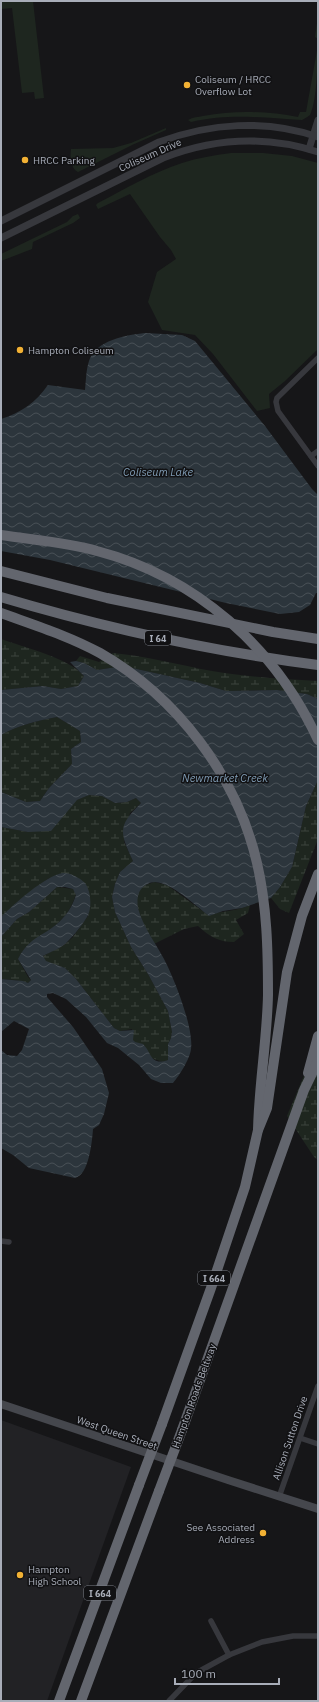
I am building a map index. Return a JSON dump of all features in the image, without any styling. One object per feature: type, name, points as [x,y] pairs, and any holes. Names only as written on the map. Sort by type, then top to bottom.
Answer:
[{"type":"highway","points":[[1,535],[68,544],[122,558],[166,577],[201,598],[250,639],[272,664],[302,708],[318,740]]},
{"type":"highway","points":[[1,571],[107,598],[273,632],[318,639]]},
{"type":"highway","name":"I 64","points":[[1,597],[82,619],[187,644],[318,665]]},
{"type":"highway","points":[[1,613],[79,643],[100,653],[130,673],[165,702],[196,736],[223,776],[240,811],[253,845],[264,898],[266,925],[267,1013],[258,1130]]},
{"type":"highway","points":[[258,1130],[267,1108],[287,972],[302,916],[318,874]]},
{"type":"highway","points":[[304,1090],[318,1036]]},
{"type":"highway","points":[[304,1090],[318,1061]]},
{"type":"highway","name":"Hampton Roads Beltway","points":[[81,1701],[182,1430],[304,1090]]},
{"type":"highway","name":"Hampton Roads Beltway","points":[[59,1701],[162,1424],[238,1210],[258,1130]]},
{"type":"main road","name":"West Queen Street","points":[[1,1404],[318,1509]]},
{"type":"street","points":[[309,149],[316,136],[318,120]]},
{"type":"street","name":"Coliseum Drive","points":[[1,221],[159,142],[183,134],[219,127],[257,125],[282,128],[316,136]]},
{"type":"street","name":"Coliseum Drive","points":[[1,238],[163,158],[190,148],[224,142],[260,140],[279,142],[318,152]]},
{"type":"street","points":[[318,358],[277,398],[276,402],[278,411],[318,466]]},
{"type":"street","points":[[311,456],[318,451]]},
{"type":"street","points":[[1,1241],[9,1242]]},
{"type":"street","name":"Allison Sutton Drive","points":[[279,1497],[318,1386]]},
{"type":"street","points":[[300,1438],[318,1444]]},
{"type":"street","points":[[211,1621],[229,1655]]},
{"type":"street","points":[[169,1701],[196,1673],[229,1655],[262,1642],[293,1636],[318,1636]]},
{"type":"shaded area","name":"Hampton High School","points":[[1,1420],[131,1467],[47,1701],[1,1701]]},
{"type":"green space","points":[[1,1],[33,1],[44,98],[35,99],[34,92],[22,93],[12,8],[1,9]]},
{"type":"green space","points":[[318,16],[318,39],[315,37]]},
{"type":"green space","points":[[318,45],[313,107],[310,115],[302,120],[234,117],[206,119],[191,122],[188,120],[215,114],[239,112],[275,113],[298,117],[300,112],[306,112]]},
{"type":"green space","points":[[166,128],[166,130],[78,172],[73,168],[71,149],[113,148],[131,143]]},
{"type":"green space","points":[[231,153],[263,153],[292,156],[318,163],[318,349],[285,381],[269,394],[270,408],[257,411],[213,354],[195,335],[162,330],[148,302],[157,272],[176,259],[130,194],[98,209],[96,205],[171,167],[200,158]]},
{"type":"green space","points":[[78,214],[80,218],[73,223],[33,242],[32,249],[1,261],[1,254],[67,222],[73,216]]},
{"type":"green space","points":[[1,639],[57,658],[84,676],[78,686],[61,689],[43,686],[1,690]]},
{"type":"green space","points":[[113,653],[151,658],[225,673],[265,678],[318,681],[318,699],[307,694],[277,690],[226,691],[200,683],[123,666],[97,670],[84,663],[76,661],[80,656],[99,662]]},
{"type":"green space","points":[[57,717],[80,731],[81,742],[71,749],[72,764],[49,788],[40,801],[26,802],[1,792],[1,735],[21,726]]},
{"type":"green space","points":[[318,780],[318,839],[289,913],[280,909],[271,898],[280,887],[292,867],[306,806]]},
{"type":"green space","points":[[89,795],[102,796],[115,803],[127,802],[136,798],[141,803],[130,813],[124,842],[133,861],[120,872],[112,897],[115,912],[131,947],[148,974],[168,1011],[172,1032],[168,1044],[168,1060],[163,1062],[151,1058],[148,1053],[134,1042],[132,1029],[120,1031],[114,1028],[76,979],[65,968],[46,962],[43,956],[64,945],[73,937],[88,916],[89,894],[49,878],[31,891],[1,917],[1,827],[28,832],[77,800]]},
{"type":"green space","points":[[154,882],[167,885],[208,915],[240,909],[250,905],[248,913],[236,920],[244,934],[234,942],[223,941],[218,940],[206,933],[198,926],[184,929],[154,944],[147,932],[138,909],[137,895],[141,888]]},
{"type":"green space","points":[[57,887],[73,889],[76,894],[64,916],[51,929],[27,946],[18,959],[31,980],[28,983],[1,979],[1,937],[17,919],[29,912]]},
{"type":"green space","points":[[318,1042],[318,1160],[314,1157],[287,1116]]},
{"type":"water","name":"Coliseum Lake","points":[[145,333],[182,335],[195,341],[265,426],[318,495],[318,593],[316,593],[310,605],[299,612],[280,614],[226,603],[50,560],[1,551],[1,419],[15,414],[28,406],[48,385],[85,390],[89,361],[98,348],[105,343],[121,337]]},
{"type":"water","name":"Newmarket Creek","points":[[76,661],[84,663],[97,670],[123,666],[200,683],[226,691],[277,690],[307,694],[318,699],[318,780],[306,806],[292,867],[280,887],[271,898],[242,908],[223,911],[209,916],[176,890],[162,883],[149,883],[139,892],[138,908],[140,915],[173,978],[186,1016],[191,1040],[189,1058],[173,1083],[161,1083],[151,1079],[139,1065],[118,1048],[107,1043],[86,1017],[66,999],[53,993],[47,994],[47,997],[73,1027],[102,1069],[109,1093],[104,1114],[99,1125],[93,1129],[91,1149],[87,1165],[80,1176],[75,1178],[29,1168],[13,1155],[1,1148],[1,1050],[7,1055],[17,1056],[22,1050],[29,1029],[14,1021],[1,1032],[1,979],[23,981],[28,983],[31,980],[18,959],[28,945],[56,925],[74,902],[76,895],[73,889],[57,887],[29,912],[17,919],[1,937],[1,917],[30,891],[56,875],[66,873],[81,879],[87,886],[90,895],[90,908],[88,915],[78,930],[65,944],[43,956],[46,961],[65,968],[76,979],[114,1028],[120,1031],[134,1030],[133,1040],[143,1044],[155,1060],[168,1060],[168,1044],[172,1032],[168,1011],[148,974],[131,947],[115,912],[112,897],[120,872],[133,861],[125,843],[123,829],[128,818],[141,803],[136,798],[127,802],[115,803],[102,796],[89,795],[77,800],[51,831],[28,832],[1,827],[1,792],[26,802],[40,801],[49,788],[72,764],[71,749],[81,742],[80,731],[57,717],[21,726],[1,735],[1,690],[43,686],[61,689],[78,686],[84,676],[70,662]]},
{"type":"place","name":"Coliseum / HRCC Overflow Lot","points":[[187,85]]},
{"type":"place","name":"HRCC Parking","points":[[25,160]]},
{"type":"place","name":"Hampton Coliseum","points":[[20,350]]},
{"type":"place","name":"See Associated Address","points":[[263,1533]]},
{"type":"place","name":"Hampton High School","points":[[20,1575]]}]
